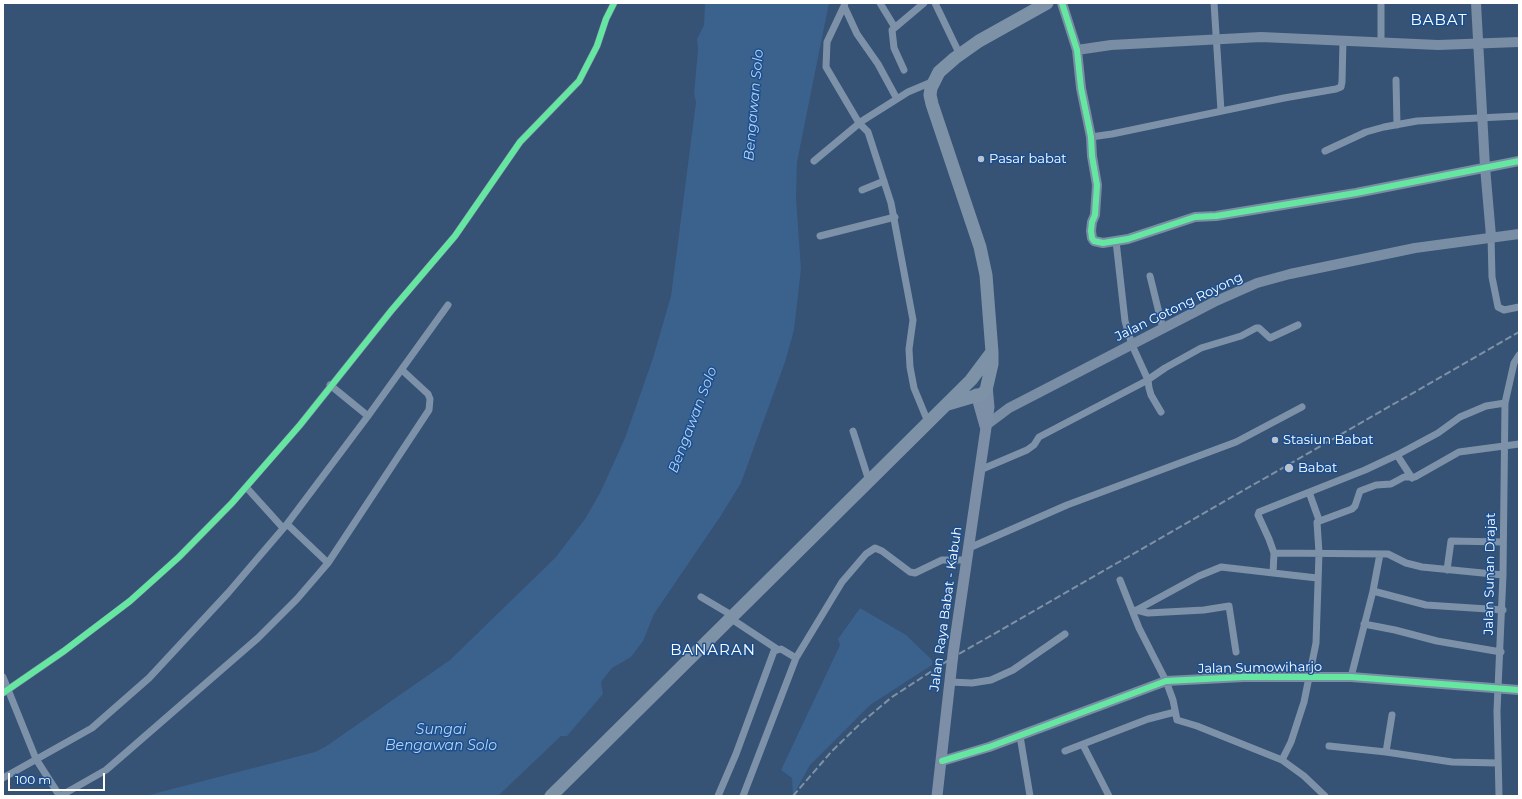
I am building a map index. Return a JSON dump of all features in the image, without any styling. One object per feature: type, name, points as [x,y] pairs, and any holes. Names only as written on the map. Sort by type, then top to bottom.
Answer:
[{"type":"highway","points":[[947,404],[984,392],[987,386],[992,364],[992,352],[986,275],[980,247],[956,170],[930,95],[934,81],[940,70],[996,31],[1047,3]]},
{"type":"highway","points":[[551,796],[971,380],[992,352]]},
{"type":"highway","points":[[971,380],[976,377],[981,377],[985,380],[987,386]]},
{"type":"highway","points":[[971,380],[970,388],[976,394]]},
{"type":"main road","name":"Jalan Raya Babat - Kabuh","points":[[937,796],[950,682],[985,426],[989,408],[987,386]]},
{"type":"main road","points":[[976,394],[985,426]]},
{"type":"street","points":[[6,691],[64,651],[130,601],[179,557],[246,487],[300,425],[330,386],[455,236],[520,142],[579,81],[597,46],[606,19],[614,3]]},
{"type":"street","points":[[880,3],[894,26]]},
{"type":"street","points":[[904,70],[894,48],[891,34],[894,26],[924,3]]},
{"type":"street","points":[[935,3],[960,55]]},
{"type":"street","points":[[1062,3],[1077,50],[1078,66],[1091,137],[1092,156],[1097,185],[1095,215],[1092,222],[1092,238],[1094,241],[1103,242],[1128,239],[1195,217],[1216,216],[1356,193],[1519,161]]},
{"type":"street","points":[[1214,3],[1221,111]]},
{"type":"street","points":[[1381,3],[1381,42]]},
{"type":"street","points":[[1476,3],[1485,167],[1491,236],[1490,248],[1492,278],[1498,307],[1504,310],[1519,307]]},
{"type":"street","points":[[845,5],[857,34],[878,64],[897,99]]},
{"type":"street","points":[[845,5],[827,42],[826,67],[859,123],[868,132],[884,181],[894,217],[913,320],[909,349],[911,374],[914,388],[928,422]]},
{"type":"street","points":[[1077,50],[1111,45],[1261,37],[1478,45],[1519,42]]},
{"type":"street","points":[[1091,137],[1341,87],[1343,40]]},
{"type":"street","points":[[1396,80],[1397,125]]},
{"type":"street","points":[[814,161],[859,123],[908,92],[934,81]]},
{"type":"street","points":[[1325,151],[1366,132],[1417,121],[1519,116]]},
{"type":"street","points":[[862,190],[884,181]]},
{"type":"street","points":[[820,236],[894,217]]},
{"type":"street","name":"Jalan Gotong Royong","points":[[985,426],[1009,408],[1132,346],[1214,302],[1279,277],[1415,248],[1491,236],[1519,234]]},
{"type":"street","points":[[1116,241],[1125,321],[1132,346],[1148,380],[1148,388],[1161,412]]},
{"type":"street","points":[[1150,276],[1163,329]]},
{"type":"street","points":[[3,778],[92,728],[144,683],[228,593],[285,526],[402,370],[448,305]]},
{"type":"street","points":[[980,470],[1027,450],[1034,445],[1039,437],[1148,380],[1165,368],[1201,348],[1241,336],[1250,330],[1259,328],[1270,338],[1298,325]]},
{"type":"street","name":"Jalan Sunan Drajat","points":[[1499,796],[1498,688],[1503,610],[1503,446],[1505,403],[1514,363],[1519,356]]},
{"type":"street","points":[[3,677],[6,691],[36,759],[60,795],[106,770],[258,638],[297,599],[328,564],[429,410],[430,399],[428,394],[402,370]]},
{"type":"street","points":[[330,386],[368,416]]},
{"type":"street","points":[[1273,573],[1274,553],[1270,539],[1258,515],[1259,512],[1365,470],[1438,433],[1460,417],[1486,406],[1505,403]]},
{"type":"street","points":[[969,548],[1067,505],[1236,442],[1302,407]]},
{"type":"street","points":[[853,431],[869,481]]},
{"type":"street","points":[[1282,760],[1291,742],[1300,716],[1316,643],[1319,553],[1316,523],[1319,520],[1352,509],[1356,506],[1360,491],[1376,485],[1390,484],[1404,477],[1412,478],[1459,452],[1519,444]]},
{"type":"street","points":[[1396,455],[1412,478]]},
{"type":"street","points":[[246,487],[285,526],[328,564]]},
{"type":"street","points":[[1309,492],[1319,520]]},
{"type":"street","points":[[1446,570],[1451,540],[1503,542]]},
{"type":"street","points":[[742,796],[796,658],[842,582],[866,554],[875,548],[882,551],[910,572],[915,573],[942,560],[967,560]]},
{"type":"street","points":[[1274,553],[1388,554],[1411,565],[1503,575]]},
{"type":"street","points":[[1351,677],[1373,591],[1380,554]]},
{"type":"street","points":[[1135,611],[1199,576],[1221,567],[1317,578]]},
{"type":"street","points":[[1120,580],[1135,611],[1139,628],[1166,681],[1173,700],[1178,721],[1197,726],[1282,760],[1304,776],[1325,796]]},
{"type":"street","points":[[1373,591],[1426,605],[1503,610]]},
{"type":"street","points":[[701,597],[777,649],[784,650],[796,658]]},
{"type":"street","points":[[1135,611],[1155,613],[1204,610],[1229,606],[1236,652]]},
{"type":"street","points":[[1364,624],[1437,641],[1501,652]]},
{"type":"street","points":[[950,682],[972,683],[991,680],[1013,670],[1065,634]]},
{"type":"street","points":[[718,796],[736,754],[773,652],[777,649]]},
{"type":"street","name":"Jalan Sumowiharjo","points":[[942,761],[1020,736],[1166,681],[1244,677],[1351,677],[1519,690]]},
{"type":"street","points":[[1066,752],[1148,719],[1175,712]]},
{"type":"street","points":[[1386,752],[1392,715]]},
{"type":"street","points":[[1020,736],[1030,796]]},
{"type":"street","points":[[1083,745],[1109,796]]},
{"type":"street","points":[[1329,746],[1386,752],[1452,762],[1498,763]]},
{"type":"water","points":[[705,3],[829,3],[797,162],[796,198],[801,269],[794,330],[785,362],[741,483],[720,517],[654,614],[643,641],[631,657],[612,668],[601,682],[603,694],[567,736],[561,736],[498,796],[145,796],[315,752],[325,747],[450,660],[555,558],[585,519],[600,493],[625,438],[653,358],[671,296],[696,102],[694,94],[698,49],[697,39],[704,25]]},
{"type":"water","points":[[860,608],[906,635],[932,660],[932,665],[870,705],[810,765],[793,796],[792,778],[781,770],[840,645],[838,639]]},
{"type":"railway","points":[[793,796],[832,751],[862,722],[892,697],[952,658],[1519,332]]},
{"type":"cycle path","points":[[3,693],[64,651],[130,601],[179,557],[232,503],[300,425],[391,311],[455,236],[520,142],[579,81],[597,46],[606,19],[614,3]]},
{"type":"cycle path","points":[[1062,3],[1077,50],[1081,88],[1091,137],[1092,156],[1097,185],[1095,215],[1092,222],[1091,231],[1094,241],[1103,243],[1128,239],[1195,217],[1216,216],[1356,193],[1519,161]]},
{"type":"cycle path","points":[[942,761],[989,747],[1166,681],[1244,677],[1351,677],[1519,690]]},
{"type":"place","name":"Pasar babat","points":[[981,159]]},
{"type":"place","name":"Stasiun Babat","points":[[1275,440]]},
{"type":"place","name":"Babat","points":[[1289,468]]},
{"type":"district","name":"BABAT","points":[[1439,21]]},
{"type":"district","name":"BANARAN","points":[[713,651]]},
{"type":"water label","name":"Bengawan Solo","points":[[754,105]]},
{"type":"water label","name":"Bengawan Solo","points":[[693,420]]},
{"type":"water label","name":"Sungai Bengawan Solo","points":[[441,738]]}]
